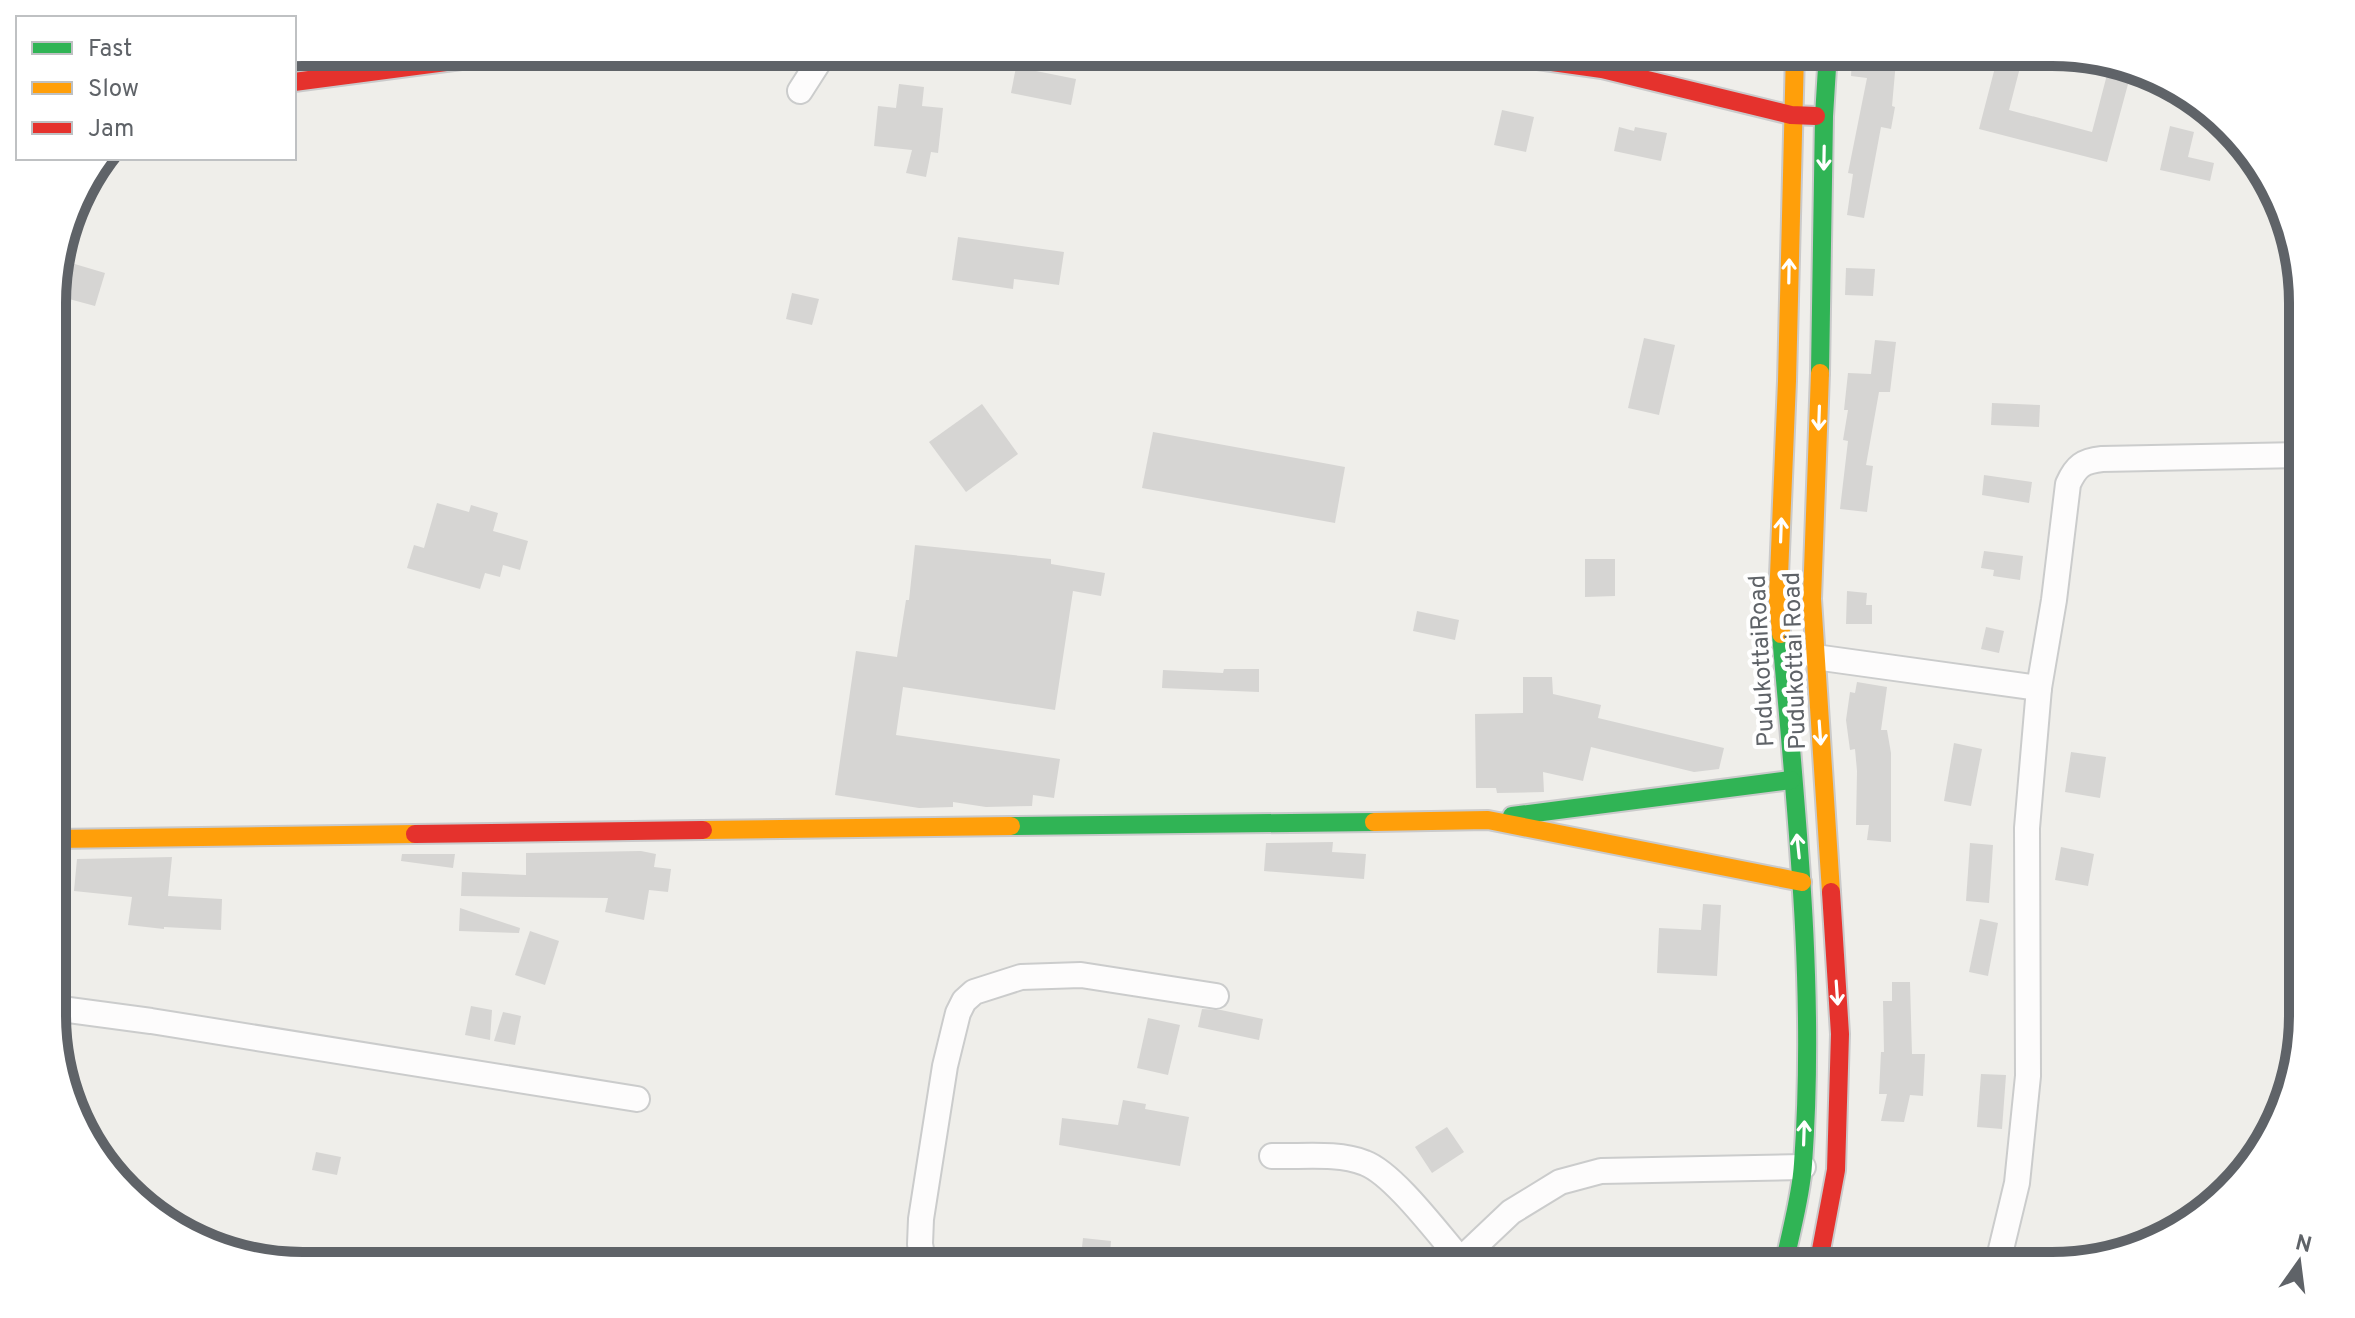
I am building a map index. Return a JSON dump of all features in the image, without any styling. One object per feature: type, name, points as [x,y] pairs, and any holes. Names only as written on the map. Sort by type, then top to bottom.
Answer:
[{"type":"main road","points":[[1582,66],[1791,115],[1824,116]]},
{"type":"main road","name":"PudukottaiRoad","points":[[1787,1251],[1803,1167],[1807,1035],[1802,882],[1778,600],[1794,66]]},
{"type":"main road","name":"Pudukottai Road","points":[[1821,1251],[1836,1170],[1840,1034],[1812,599],[1827,66]]},
{"type":"main road","points":[[296,82],[409,67]]},
{"type":"main road","points":[[66,839],[1488,820],[1791,780]]},
{"type":"main road","points":[[1488,820],[1802,882]]},
{"type":"street","points":[[800,91],[816,67]]},
{"type":"street","points":[[2001,1251],[2017,1183],[2028,1076],[2027,828],[2039,688],[2054,600],[2068,484],[2074,469],[2085,461],[2288,455]]},
{"type":"street","points":[[1815,657],[2039,688]]},
{"type":"street","points":[[921,1252],[921,1219],[945,1066],[958,1013],[964,1001],[974,992],[1021,977],[1081,975],[1216,996]]},
{"type":"street","points":[[66,1010],[637,1099]]},
{"type":"street","points":[[1272,1156],[1343,1158],[1365,1163],[1384,1174],[1447,1251]]},
{"type":"street","points":[[1469,1251],[1511,1212],[1560,1182],[1601,1171],[1803,1167]]},
{"type":"building","points":[[1852,66],[1896,66],[1892,106],[1895,107],[1891,129],[1881,127],[1864,218],[1847,215],[1853,174],[1848,173],[1867,78],[1851,76]]},
{"type":"building","points":[[1995,66],[2020,66],[2009,110],[2092,132],[2107,73],[2129,79],[2107,162],[1979,129]]},
{"type":"building","points":[[1016,67],[1076,79],[1071,105],[1011,93]]},
{"type":"building","points":[[899,84],[924,87],[922,106],[943,108],[938,153],[931,152],[926,177],[906,173],[912,150],[874,146],[878,106],[896,108]]},
{"type":"building","points":[[1502,110],[1534,117],[1526,152],[1494,145]]},
{"type":"building","points":[[2170,126],[2194,132],[2188,157],[2214,163],[2210,181],[2160,170]]},
{"type":"building","points":[[1619,127],[1667,133],[1661,161],[1614,151]]},
{"type":"building","points":[[958,237],[1064,252],[1059,285],[1014,279],[1013,289],[952,280]]},
{"type":"building","points":[[70,263],[105,273],[95,306],[66,298]]},
{"type":"building","points":[[1846,268],[1875,269],[1873,296],[1845,295]]},
{"type":"building","points":[[792,293],[819,299],[812,325],[786,319]]},
{"type":"building","points":[[1644,338],[1675,345],[1659,415],[1628,408]]},
{"type":"building","points":[[1875,340],[1896,342],[1890,392],[1879,392],[1866,465],[1873,466],[1867,512],[1840,509],[1848,441],[1843,440],[1848,410],[1844,410],[1848,373],[1871,374]]},
{"type":"building","points":[[1992,403],[2040,405],[2039,427],[1991,425]]},
{"type":"building","points":[[982,404],[1018,454],[966,492],[929,442]]},
{"type":"building","points":[[1153,432],[1345,467],[1335,523],[1142,488]]},
{"type":"building","points":[[1984,475],[2032,482],[2029,503],[1982,495]]},
{"type":"building","points":[[437,503],[469,512],[471,505],[498,513],[493,531],[528,541],[520,570],[503,565],[500,577],[485,573],[480,589],[407,568],[414,545],[424,548]]},
{"type":"building","points":[[915,545],[1051,559],[1051,564],[1105,573],[1101,596],[1073,591],[1055,710],[903,687],[896,735],[1060,759],[1054,798],[1033,795],[1032,806],[986,807],[953,802],[953,807],[919,808],[835,795],[856,651],[897,657],[906,600],[909,600]]},
{"type":"building","points":[[1984,551],[2023,556],[2020,580],[1993,576],[1994,570],[1981,568]]},
{"type":"building","points":[[1585,559],[1615,559],[1615,596],[1585,597]]},
{"type":"building","points":[[1847,591],[1867,593],[1866,605],[1872,605],[1872,624],[1846,624]]},
{"type":"building","points":[[1417,611],[1459,620],[1455,640],[1413,631]]},
{"type":"building","points":[[1986,627],[2004,631],[1999,653],[1981,649]]},
{"type":"building","points":[[1224,669],[1259,669],[1259,692],[1162,688],[1163,670],[1223,673]]},
{"type":"building","points":[[1523,677],[1552,677],[1553,694],[1601,705],[1598,718],[1724,748],[1719,769],[1694,772],[1591,747],[1583,781],[1543,772],[1544,792],[1497,793],[1496,788],[1476,788],[1475,714],[1523,713]]},
{"type":"building","points":[[1857,682],[1887,687],[1881,730],[1887,730],[1891,753],[1891,842],[1867,840],[1869,825],[1856,825],[1855,749],[1850,750],[1846,720],[1850,692],[1855,693]]},
{"type":"building","points":[[1954,743],[1982,749],[1971,806],[1944,801]]},
{"type":"building","points":[[2071,752],[2106,757],[2100,798],[2065,792]]},
{"type":"building","points":[[1333,842],[1332,852],[1366,854],[1364,879],[1264,871],[1266,843]]},
{"type":"building","points":[[1970,843],[1993,845],[1989,903],[1966,901]]},
{"type":"building","points":[[2061,847],[2094,854],[2088,886],[2055,880]]},
{"type":"building","points":[[641,851],[656,854],[654,867],[671,869],[668,892],[649,890],[644,920],[605,912],[608,898],[461,896],[462,872],[526,875],[526,853]]},
{"type":"building","points":[[402,854],[455,854],[453,868],[401,861]]},
{"type":"building","points":[[172,857],[168,896],[222,899],[221,930],[128,925],[132,897],[74,891],[77,859]]},
{"type":"building","points":[[1703,904],[1721,905],[1717,976],[1657,973],[1659,928],[1701,930]]},
{"type":"building","points":[[460,908],[520,928],[519,933],[459,931]]},
{"type":"building","points":[[1980,919],[1998,923],[1988,976],[1969,972]]},
{"type":"building","points":[[530,931],[559,941],[545,985],[515,975]]},
{"type":"building","points":[[1892,982],[1910,982],[1912,1054],[1925,1054],[1923,1096],[1910,1095],[1904,1122],[1881,1121],[1887,1094],[1879,1094],[1881,1052],[1884,1052],[1883,1001],[1892,1001]]},
{"type":"building","points":[[471,1006],[492,1010],[490,1040],[465,1035]]},
{"type":"building","points":[[1202,1009],[1263,1019],[1259,1040],[1198,1027]]},
{"type":"building","points":[[503,1012],[521,1016],[515,1045],[494,1041]]},
{"type":"building","points":[[1148,1018],[1180,1025],[1168,1075],[1137,1068]]},
{"type":"building","points":[[1981,1074],[2006,1075],[2002,1129],[1977,1127]]},
{"type":"building","points":[[1123,1100],[1146,1104],[1145,1109],[1189,1117],[1180,1166],[1059,1145],[1062,1118],[1118,1125]]},
{"type":"building","points":[[1447,1127],[1464,1152],[1432,1173],[1415,1147]]},
{"type":"building","points":[[316,1152],[341,1157],[337,1175],[312,1170]]},
{"type":"building","points":[[1083,1238],[1111,1241],[1110,1252],[1082,1252]]},
{"type":"traffic: fast","points":[[1820,373],[1827,66]]},
{"type":"traffic: fast","points":[[1781,634],[1798,833],[1807,1032],[1802,1177],[1787,1251]]},
{"type":"traffic: fast","points":[[1512,816],[1791,780]]},
{"type":"traffic: fast","points":[[1011,826],[1374,822]]},
{"type":"traffic: slow","points":[[1781,634],[1778,600],[1795,66]]},
{"type":"traffic: slow","points":[[1820,373],[1812,599],[1831,892]]},
{"type":"traffic: slow","points":[[1374,822],[1488,820],[1802,882]]},
{"type":"traffic: slow","points":[[703,830],[1011,826]]},
{"type":"traffic: slow","points":[[66,839],[415,834]]},
{"type":"traffic: jam","points":[[1582,66],[1791,115],[1816,116]]},
{"type":"traffic: jam","points":[[296,82],[409,67]]},
{"type":"traffic: jam","points":[[415,834],[703,830]]},
{"type":"traffic: jam","points":[[1821,1251],[1836,1170],[1840,1034],[1831,892]]}]
